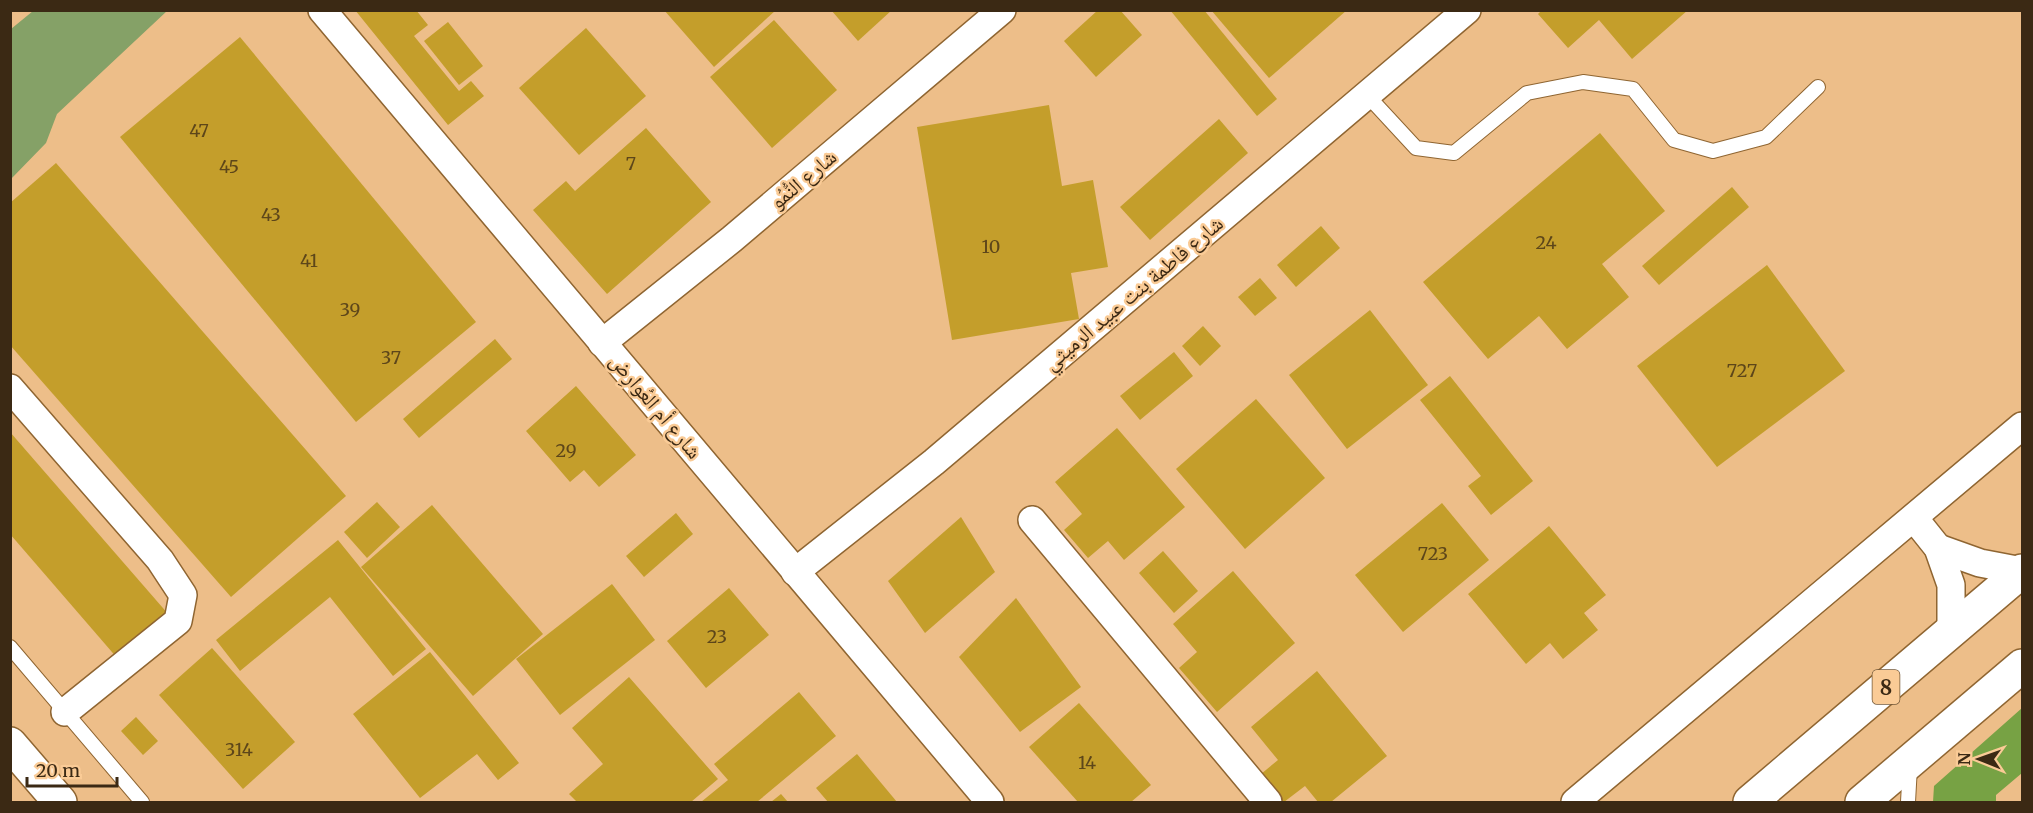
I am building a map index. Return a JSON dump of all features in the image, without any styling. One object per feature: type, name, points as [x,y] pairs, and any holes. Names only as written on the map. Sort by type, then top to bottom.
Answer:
[{"type":"main road","name":"8","points":[[1749,802],[2022,571]]},
{"type":"main road","points":[[1862,802],[2022,666]]},
{"type":"main road","points":[[10,744],[60,802]]},
{"type":"street","name":"شارع أم العُوارِض","points":[[322,10],[990,802]]},
{"type":"street","name":"شارع النُّمُو","points":[[603,343],[732,239],[1002,10]]},
{"type":"street","name":"شارع فاطمة بنت عبيد الرميثي","points":[[795,572],[934,462],[1467,10]]},
{"type":"street","points":[[10,388],[160,560],[183,595],[178,621],[65,712]]},
{"type":"street","points":[[1575,802],[2022,426]]},
{"type":"street","points":[[1914,518],[1938,548],[1951,585],[1951,631]]},
{"type":"street","points":[[1032,520],[1268,802]]},
{"type":"street","points":[[1938,548],[1980,563],[2022,571]]},
{"type":"lane","points":[[1367,95],[1416,148],[1454,153],[1527,93],[1583,82],[1633,89],[1674,140],[1713,151],[1766,137],[1818,87]]},
{"type":"lane","points":[[10,647],[142,802]]},
{"type":"lane","points":[[1908,802],[1910,761]]},
{"type":"green space","points":[[33,11],[167,11],[57,114],[46,143],[11,179],[11,29]]},
{"type":"green space","points":[[2022,708],[2022,773],[1996,795],[1996,802],[1933,802],[1934,786]]},
{"type":"building","points":[[355,10],[416,10],[428,25],[414,36],[459,91],[471,81],[484,96],[448,125]]},
{"type":"building","points":[[664,10],[776,10],[714,67]]},
{"type":"building","points":[[831,10],[892,10],[858,41]]},
{"type":"building","points":[[1098,10],[1120,10],[1142,35],[1096,77],[1064,41]]},
{"type":"building","points":[[1170,10],[1204,10],[1277,99],[1257,116]]},
{"type":"building","points":[[1211,10],[1347,10],[1269,78]]},
{"type":"building","points":[[1542,10],[1688,10],[1632,59],[1599,20],[1568,48],[1538,14]]},
{"type":"building","points":[[774,20],[837,90],[772,148],[710,77]]},
{"type":"building","points":[[448,22],[483,66],[459,85],[424,41]]},
{"type":"building","points":[[586,28],[646,96],[579,155],[519,88]]},
{"type":"building","points":[[240,37],[476,322],[356,422],[120,137]]},
{"type":"building","points":[[1049,105],[1062,186],[1093,180],[1108,267],[1071,273],[1079,319],[952,340],[917,127]]},
{"type":"building","points":[[1219,119],[1248,153],[1150,240],[1120,207]]},
{"type":"building","points":[[646,128],[711,202],[607,294],[533,210],[566,181],[575,191]]},
{"type":"building","points":[[1600,133],[1665,211],[1602,264],[1629,297],[1567,349],[1539,316],[1488,359],[1423,282]]},
{"type":"building","points":[[56,163],[346,496],[231,597],[10,345],[10,203]]},
{"type":"building","points":[[1732,187],[1749,207],[1659,285],[1642,266]]},
{"type":"building","points":[[1321,226],[1340,248],[1296,287],[1277,265]]},
{"type":"building","points":[[1767,265],[1845,371],[1717,467],[1637,366]]},
{"type":"building","points":[[1260,278],[1277,298],[1255,316],[1238,297]]},
{"type":"building","points":[[1370,310],[1428,385],[1347,449],[1289,375]]},
{"type":"building","points":[[1203,326],[1221,346],[1200,366],[1182,346]]},
{"type":"building","points":[[495,339],[512,359],[419,438],[403,419]]},
{"type":"building","points":[[1174,352],[1193,376],[1140,420],[1120,396]]},
{"type":"building","points":[[1450,376],[1533,481],[1491,515],[1468,486],[1481,476],[1420,400]]},
{"type":"building","points":[[576,386],[636,455],[599,487],[584,470],[570,482],[526,431]]},
{"type":"building","points":[[1256,399],[1325,478],[1245,549],[1176,469]]},
{"type":"building","points":[[1117,428],[1185,507],[1124,560],[1108,541],[1088,558],[1064,530],[1082,514],[1055,482]]},
{"type":"building","points":[[10,432],[169,615],[118,659],[10,534]]},
{"type":"building","points":[[377,502],[400,527],[367,558],[344,532]]},
{"type":"building","points":[[1442,503],[1489,560],[1403,632],[1355,575]]},
{"type":"building","points":[[432,505],[543,634],[473,696],[361,567]]},
{"type":"building","points":[[676,513],[693,534],[644,577],[626,556]]},
{"type":"building","points":[[961,517],[995,572],[925,633],[888,581]]},
{"type":"building","points":[[1549,526],[1606,595],[1584,613],[1598,630],[1563,659],[1550,643],[1526,664],[1468,594]]},
{"type":"building","points":[[338,540],[426,649],[393,676],[330,597],[240,671],[216,640]]},
{"type":"building","points":[[1163,551],[1198,591],[1174,613],[1139,573]]},
{"type":"building","points":[[1233,571],[1295,643],[1217,712],[1179,668],[1197,652],[1173,624]]},
{"type":"building","points":[[612,584],[655,640],[560,715],[516,659]]},
{"type":"building","points":[[729,588],[769,635],[706,688],[667,641]]},
{"type":"building","points":[[1016,598],[1081,687],[1020,732],[959,657]]},
{"type":"building","points":[[212,648],[295,742],[243,789],[159,695]]},
{"type":"building","points":[[430,652],[519,763],[498,780],[477,754],[420,798],[353,714]]},
{"type":"building","points":[[1317,671],[1387,756],[1331,802],[1318,802],[1305,786],[1284,802],[1261,774],[1278,760],[1251,727]]},
{"type":"building","points":[[629,677],[718,779],[691,802],[577,802],[569,794],[603,764],[572,728]]},
{"type":"building","points":[[799,692],[836,736],[757,802],[701,802],[728,780],[714,764]]},
{"type":"building","points":[[1079,703],[1151,785],[1131,802],[1078,802],[1029,747]]},
{"type":"building","points":[[136,717],[158,741],[143,755],[121,731]]},
{"type":"building","points":[[857,754],[897,802],[828,802],[816,788]]},
{"type":"building","points":[[781,794],[788,802],[771,802]]}]
